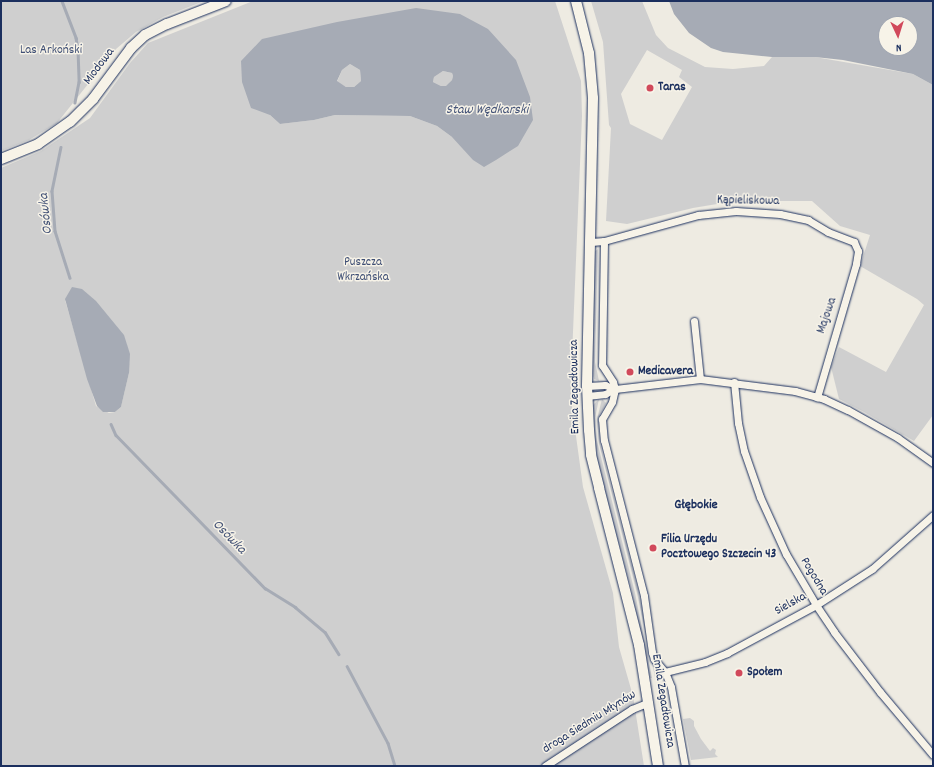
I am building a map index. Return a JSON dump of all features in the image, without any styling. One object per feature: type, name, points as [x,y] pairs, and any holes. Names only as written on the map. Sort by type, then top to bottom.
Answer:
[{"type":"main road","name":"Miodowa","points":[[1,160],[38,144],[70,122],[93,99],[131,48],[145,35],[167,24],[226,1]]},
{"type":"main road","name":"Emila Zegadłowicza","points":[[576,1],[586,41],[592,85],[591,242],[587,391],[591,455],[632,614],[649,702],[658,766]]},
{"type":"street","name":"Kąpieliskowa","points":[[591,242],[604,241],[707,213],[736,211],[764,212],[808,220],[828,232],[854,242]]},
{"type":"street","points":[[604,241],[602,365],[613,382],[615,389],[612,402],[602,419],[604,440],[644,596],[652,652],[654,659],[665,672],[670,687],[685,766]]},
{"type":"street","name":"Majowa","points":[[817,397],[856,264],[858,251],[854,242]]},
{"type":"street","points":[[694,321],[700,378]]},
{"type":"street","points":[[587,391],[605,394],[615,389],[700,378],[790,390],[834,403],[883,429],[933,463]]},
{"type":"street","name":"Pogodna","points":[[734,382],[738,423],[754,481],[767,515],[786,554],[816,605],[880,692],[933,755]]},
{"type":"street","name":"Sielska","points":[[665,672],[705,662],[727,653],[816,605],[872,569],[907,540],[933,515]]},
{"type":"street","name":"droga Siedmiu Młynów","points":[[545,766],[632,710],[649,702]]},
{"type":"green space","name":"Las Arkoński","points":[[1,1],[204,1],[163,17],[136,32],[116,49],[57,123],[29,140],[1,151]]},
{"type":"green space","name":"Puszcza Wkrzańska","points":[[253,1],[555,1],[581,81],[582,116],[571,380],[572,407],[583,487],[613,593],[619,647],[633,696],[644,766],[1,766],[1,168],[41,151],[90,118],[130,63],[148,43]],"holes":[[[416,8],[518,146],[452,137],[437,126],[410,116],[335,115],[314,120],[280,124],[270,115]],[[65,300],[129,373],[121,407],[115,412],[109,413],[96,406]]]},
{"type":"green space","points":[[591,1],[642,1],[656,35],[668,48],[705,67],[733,69],[764,66],[772,57],[815,57],[913,74],[933,85],[933,415],[914,441],[839,399],[831,367],[839,347],[886,372],[924,305],[917,299],[860,266],[870,235],[840,226],[812,201],[735,201],[693,208],[627,224],[606,221],[611,128],[609,125],[603,42]],"holes":[[[647,50],[682,70],[679,77],[692,87],[662,140],[630,124],[621,94]]]},
{"type":"green space","points":[[350,64],[360,70],[361,81],[354,87],[346,87],[337,82],[342,70]]},
{"type":"green space","points":[[443,71],[452,73],[453,76],[452,80],[447,86],[441,86],[433,82],[434,77]]},
{"type":"green space","points":[[598,249],[595,362],[599,381],[594,379],[592,373],[594,252]]},
{"type":"green space","points":[[599,399],[595,418],[596,437],[635,593],[652,678],[650,678],[632,592],[598,468],[592,406]]},
{"type":"green space","points":[[602,399],[606,403],[598,419],[600,444],[639,593],[650,653],[655,668],[660,675],[655,677],[637,593],[599,443],[597,419]]},
{"type":"green space","points":[[690,718],[694,721],[694,726],[701,739],[710,751],[713,748],[716,750],[715,754],[718,757],[691,760],[683,719]]},
{"type":"water","points":[[669,1],[933,1],[933,85],[913,74],[843,60],[815,57],[772,57],[723,52],[711,48],[689,33],[674,14]]},
{"type":"water","name":"Staw Wędkarski","points":[[416,8],[460,14],[488,29],[516,60],[530,97],[533,120],[518,146],[484,167],[473,160],[452,137],[437,126],[410,116],[335,115],[314,120],[280,124],[270,115],[251,108],[242,82],[241,61],[262,39],[337,22]],"holes":[[[350,64],[360,70],[361,81],[354,87],[346,87],[337,81],[342,70]],[[443,71],[452,73],[453,76],[452,80],[446,86],[441,86],[433,82],[434,77]]]},
{"type":"water","points":[[72,287],[82,289],[96,301],[124,335],[130,354],[129,373],[121,407],[115,412],[103,412],[97,406],[87,379],[65,299]]},
{"type":"waterway","name":"Osówka","points":[[62,1],[76,38],[78,49],[79,82],[75,103]]},
{"type":"waterway","name":"Osówka","points":[[61,147],[52,191],[55,231],[70,278]]},
{"type":"waterway","name":"Osówka","points":[[111,424],[116,435],[265,588],[295,607],[325,632],[339,654]]},
{"type":"waterway","name":"Osówka","points":[[347,666],[388,743],[395,766]]},
{"type":"place","name":"Taras","points":[[650,88]]},
{"type":"place","name":"Medicavera","points":[[630,372]]},
{"type":"place","name":"Filia Urzędu Pocztowego Szczecin 43","points":[[653,548]]},
{"type":"place","name":"Społem","points":[[739,673]]},
{"type":"district","name":"Głębokie","points":[[696,505]]}]
